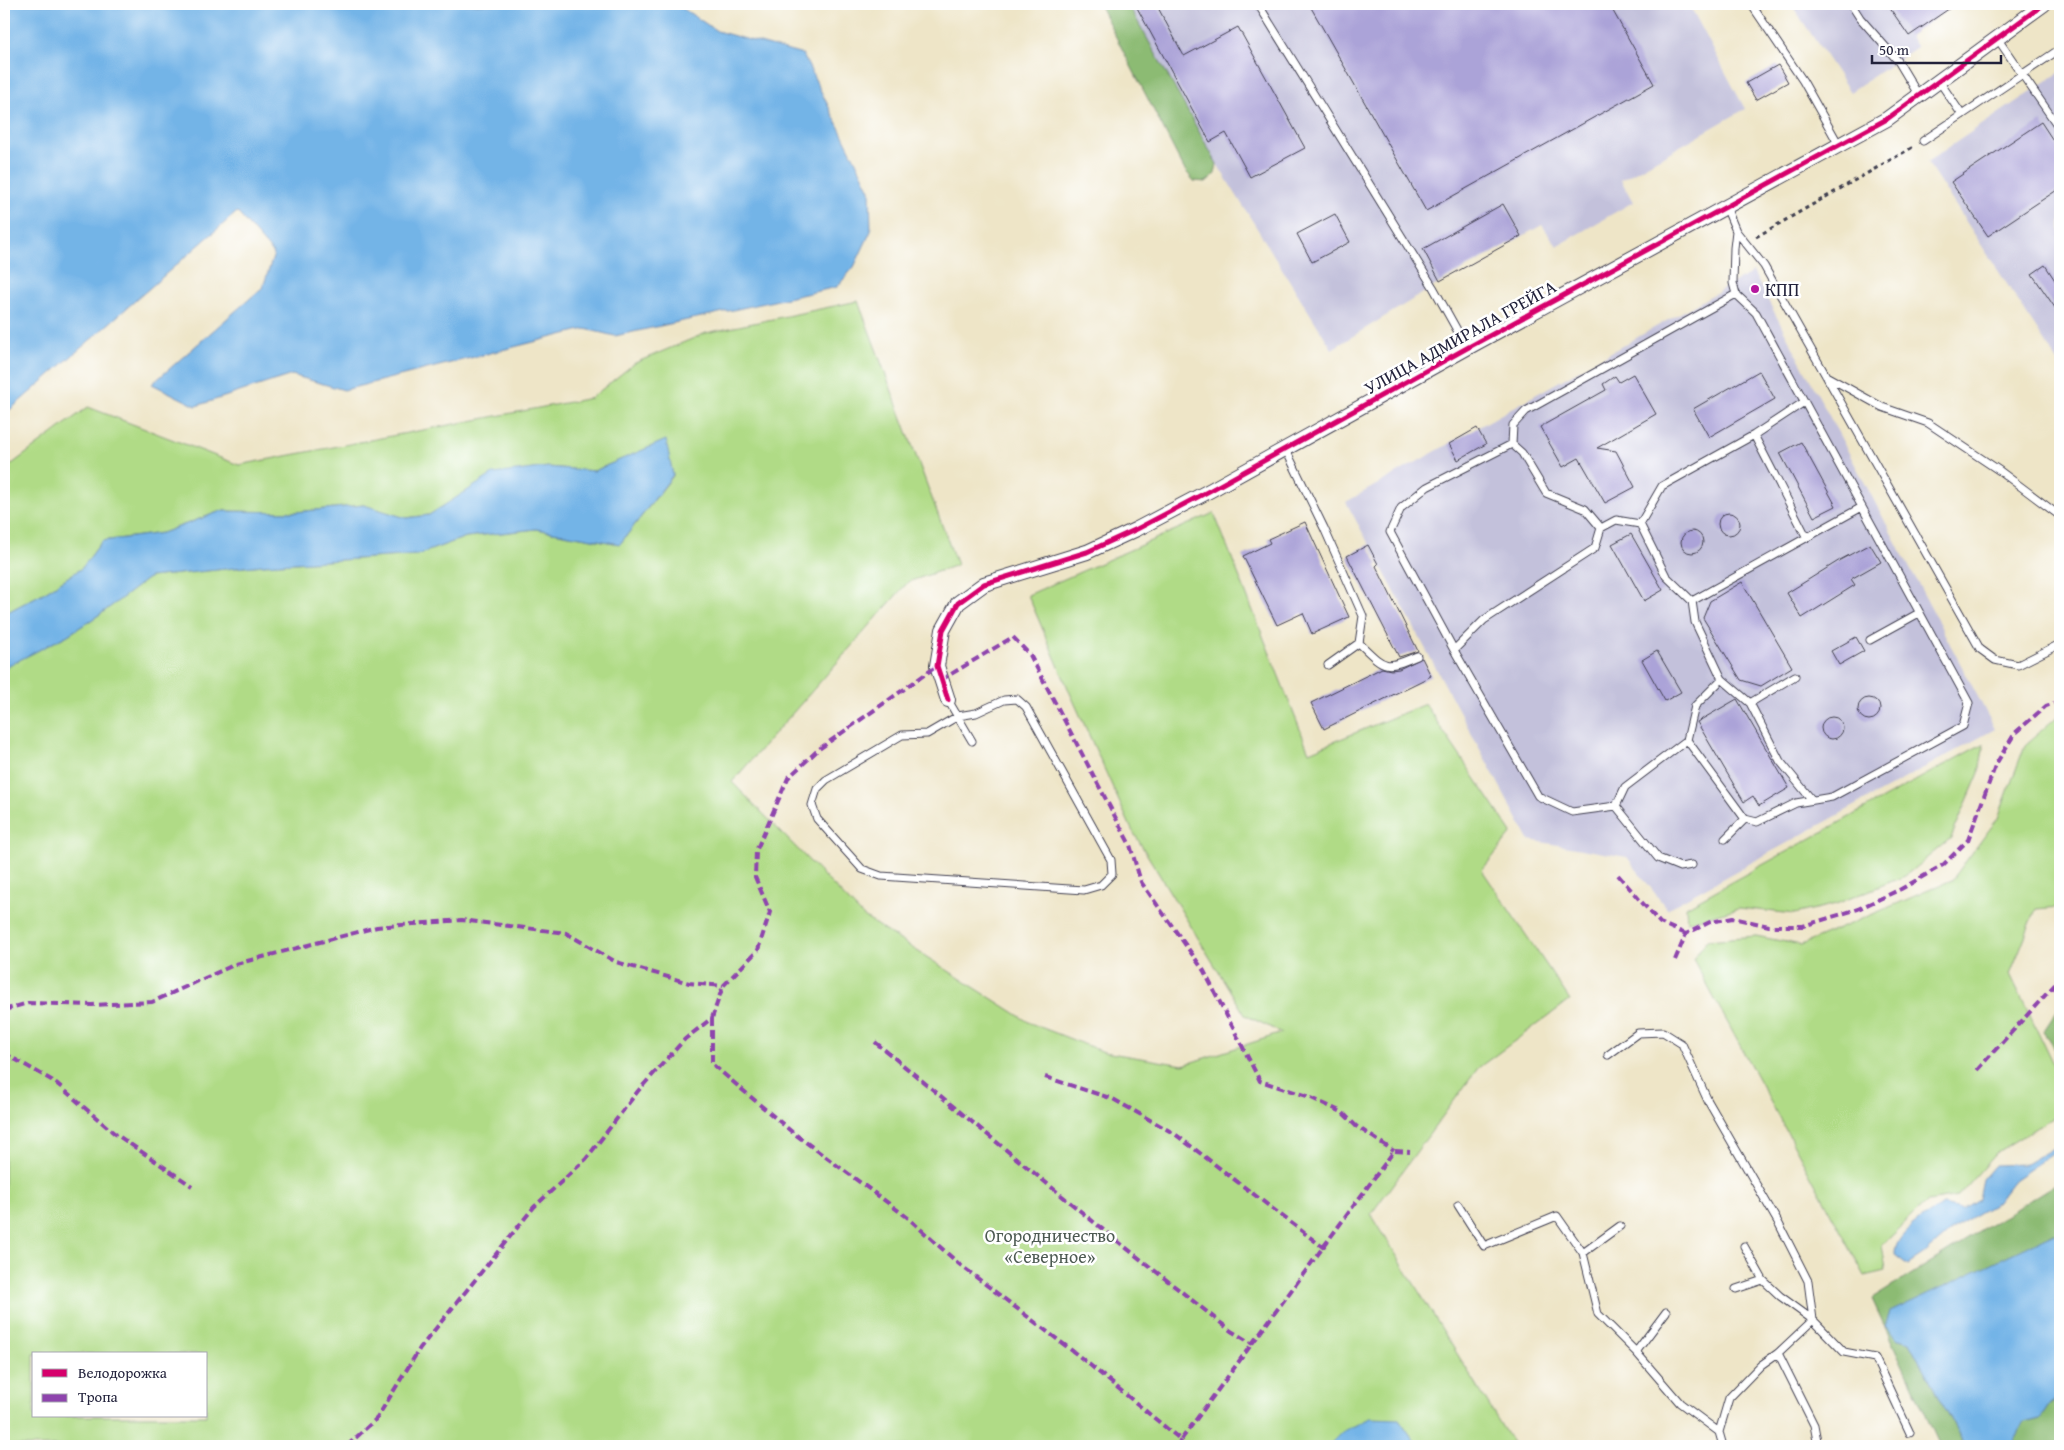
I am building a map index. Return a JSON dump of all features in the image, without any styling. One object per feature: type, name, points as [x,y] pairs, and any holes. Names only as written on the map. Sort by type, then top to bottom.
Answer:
[{"type":"street","name":"УЛИЦА АДМИРАЛА ГРЕЙГА","points":[[948,700],[937,666],[942,630],[958,603],[984,584],[1087,552],[1137,529],[1726,207],[1886,119],[2044,4]]},
{"type":"lane","points":[[1258,4],[1433,287],[1468,348]]},
{"type":"lane","points":[[1751,4],[1803,81],[1839,145]]},
{"type":"lane","points":[[1851,4],[1860,18],[1898,62],[1919,96]]},
{"type":"lane","points":[[1997,38],[2024,74],[2060,129]]},
{"type":"lane","points":[[1923,141],[2060,49]]},
{"type":"lane","points":[[1939,81],[1962,116]]},
{"type":"lane","points":[[1726,207],[1736,231],[1747,242],[1764,266],[1980,649],[1996,660],[2018,665],[2060,644]]},
{"type":"lane","points":[[1687,740],[1745,819],[1757,822],[1796,803],[1832,797],[1963,726],[1969,703],[1756,313],[1736,294],[1733,283],[1736,231]]},
{"type":"lane","points":[[1512,444],[1513,425],[1526,410],[1736,294]]},
{"type":"lane","points":[[1826,376],[1882,407],[1928,423],[2000,471],[2060,516]]},
{"type":"lane","points":[[1640,524],[1662,486],[1754,435],[1804,402]]},
{"type":"lane","points":[[1754,435],[1807,538]]},
{"type":"lane","points":[[1512,444],[1522,453],[1546,493],[1585,509],[1601,528]]},
{"type":"lane","points":[[1512,444],[1427,487],[1401,508],[1390,532],[1454,650],[1538,796],[1572,812],[1616,806]]},
{"type":"lane","points":[[1285,448],[1324,528],[1363,616],[1359,643],[1328,665]]},
{"type":"lane","points":[[1692,601],[1862,507]]},
{"type":"lane","points":[[1454,650],[1484,620],[1596,548],[1601,528],[1616,520],[1640,524]]},
{"type":"lane","points":[[1640,524],[1666,576],[1692,601],[1695,622],[1722,679],[1750,703],[1780,761],[1812,800]]},
{"type":"lane","points":[[1870,640],[1920,612]]},
{"type":"lane","points":[[1359,643],[1378,662],[1393,666],[1417,656]]},
{"type":"lane","points":[[1750,703],[1795,676]]},
{"type":"lane","points":[[1616,806],[1625,787],[1687,740],[1695,706],[1722,679]]},
{"type":"lane","points":[[1017,699],[1026,707],[1111,860],[1112,874],[1102,885],[1084,890],[882,876],[862,868],[817,819],[812,804],[817,789],[826,780],[902,735],[927,734],[958,716],[976,713],[1004,700],[1017,699]]},
{"type":"lane","points":[[948,700],[972,741]]},
{"type":"lane","points":[[1616,806],[1658,858],[1680,867],[1692,865]]},
{"type":"lane","points":[[1724,839],[1745,819]]},
{"type":"lane","points":[[1608,1055],[1638,1033],[1663,1032],[1682,1044],[1708,1101],[1779,1224],[1808,1281],[1813,1320]]},
{"type":"lane","points":[[1458,1205],[1484,1246],[1557,1216],[1583,1253],[1598,1314],[1636,1352],[1680,1402],[1719,1432]]},
{"type":"lane","points":[[1583,1253],[1620,1226]]},
{"type":"lane","points":[[1744,1246],[1763,1280],[1780,1296],[1813,1320],[1844,1352],[1875,1358],[1910,1432]]},
{"type":"lane","points":[[1736,1289],[1763,1280]]},
{"type":"lane","points":[[1636,1352],[1666,1312]]},
{"type":"lane","points":[[1723,1446],[1719,1432],[1729,1398],[1761,1365],[1778,1353],[1813,1320]]},
{"type":"lane","points":[[1778,1353],[1814,1424],[1818,1446]]},
{"type":"path","points":[[1747,242],[1923,141]]},
{"type":"shaded area","points":[[1128,4],[1689,4],[1745,109],[1621,180],[1633,202],[1557,246],[1542,225],[1433,287],[1332,349],[1217,164]]},
{"type":"shaded area","points":[[1791,4],[1956,4],[1909,35],[1917,47],[1850,92]]},
{"type":"shaded area","points":[[2060,72],[2060,365],[1927,162]]},
{"type":"shaded area","points":[[1753,272],[1995,729],[1667,909],[1627,857],[1529,840],[1346,502]]},
{"type":"green space","points":[[1099,4],[1128,4],[1217,164],[1215,174],[1206,182],[1194,181],[1184,169]]},
{"type":"green space","name":"Огородничество «Северное»","points":[[858,301],[957,565],[908,582],[732,782],[864,917],[1030,1023],[1104,1052],[1183,1065],[1282,1033],[1245,1015],[1132,830],[1028,595],[1214,513],[1309,752],[1425,704],[1512,833],[1482,870],[1570,1000],[1478,1068],[1371,1214],[1514,1446],[1418,1446],[1399,1419],[1342,1432],[1328,1446],[4,1446],[4,668],[68,635],[102,613],[150,577],[263,565],[417,555],[466,537],[536,529],[620,544],[673,476],[665,441],[594,471],[548,467],[450,503],[429,515],[406,518],[363,505],[296,512],[221,511],[162,533],[102,541],[82,568],[45,592],[4,614],[4,470],[88,407],[239,465],[591,398],[635,363],[706,333]]},
{"type":"green space","points":[[2060,714],[2060,907],[2036,909],[2010,974],[2053,1064],[2060,1091],[2060,1113],[1997,1152],[1958,1196],[1928,1201],[1882,1244],[1886,1271],[1865,1276],[1693,959],[1707,940],[1756,936],[1801,945],[1952,880],[1998,818],[2025,745]]},
{"type":"green space","points":[[1984,743],[1979,773],[1951,838],[1905,876],[1836,904],[1794,914],[1739,908],[1687,922],[1686,907]]},
{"type":"green space","points":[[2060,1006],[2060,1055],[2043,1032]]},
{"type":"green space","points":[[2060,1181],[2060,1235],[2052,1234],[1896,1338],[1909,1342],[1965,1446],[1940,1446],[1872,1299]]},
{"type":"green space","points":[[2060,1396],[2060,1442],[2053,1446],[2014,1446],[2014,1440],[2024,1423],[2040,1419],[2050,1404]]},
{"type":"water","points":[[4,4],[676,4],[717,31],[803,55],[870,190],[871,231],[854,267],[837,287],[615,336],[585,329],[344,390],[292,375],[196,406],[152,384],[263,287],[274,254],[237,212],[4,415]]},
{"type":"water","points":[[666,440],[673,475],[620,544],[536,529],[466,537],[417,555],[263,565],[150,577],[102,613],[68,635],[4,668],[4,614],[45,592],[82,568],[102,541],[162,533],[221,511],[296,512],[364,505],[406,518],[429,515],[493,474],[548,467],[594,471]]},
{"type":"water","points":[[2060,1144],[2060,1149],[2014,1180],[1996,1203],[1956,1226],[1923,1255],[1908,1265],[1895,1255],[1896,1247],[1905,1233],[1942,1205],[1962,1209],[1978,1199],[1982,1180],[1995,1165],[2026,1164]]},
{"type":"water","points":[[2053,1234],[2060,1235],[2060,1396],[2050,1404],[2040,1419],[2024,1423],[2014,1440],[2014,1446],[1965,1446],[1909,1342],[1896,1338],[1885,1326],[1890,1312]]},
{"type":"water","points":[[1370,1418],[1399,1419],[1418,1446],[1328,1446],[1342,1432]]},
{"type":"building","points":[[1135,4],[1156,4],[1184,56],[1238,27],[1305,148],[1250,177],[1226,133],[1210,142]]},
{"type":"building","points":[[1309,4],[1609,4],[1654,84],[1426,211]]},
{"type":"building","points":[[1887,4],[1956,4],[1909,36]]},
{"type":"building","points":[[1778,65],[1788,82],[1756,100],[1746,83]]},
{"type":"building","points":[[2041,122],[2060,151],[2060,188],[1988,236],[1951,182]]},
{"type":"building","points":[[1503,204],[1521,236],[1440,281],[1423,249]]},
{"type":"building","points":[[1335,214],[1350,242],[1312,262],[1297,234]]},
{"type":"building","points":[[2045,265],[2060,288],[2060,315],[2032,274]]},
{"type":"building","points":[[1759,371],[1775,399],[1709,437],[1693,409]]},
{"type":"building","points":[[1633,374],[1656,414],[1597,448],[1616,451],[1635,487],[1605,503],[1579,458],[1563,467],[1540,427],[1606,390],[1603,384],[1615,376],[1619,382]]},
{"type":"building","points":[[1477,428],[1486,444],[1458,460],[1449,444]]},
{"type":"building","points":[[1801,442],[1836,506],[1814,517],[1780,453]]},
{"type":"building","points":[[1729,513],[1737,516],[1740,524],[1737,532],[1729,535],[1721,532],[1718,524],[1721,516]]},
{"type":"building","points":[[1305,522],[1349,617],[1312,634],[1303,613],[1277,625],[1243,556],[1270,543],[1268,539]]},
{"type":"building","points":[[1692,531],[1700,534],[1703,542],[1700,550],[1692,553],[1684,550],[1681,542],[1684,534]]},
{"type":"building","points":[[1631,534],[1663,590],[1644,601],[1612,544]]},
{"type":"building","points":[[1870,544],[1881,562],[1851,579],[1855,585],[1802,618],[1787,593]]},
{"type":"building","points":[[1368,545],[1378,564],[1376,566],[1418,651],[1399,657],[1347,556]]},
{"type":"building","points":[[1742,582],[1792,667],[1761,686],[1741,680],[1703,618],[1710,601]]},
{"type":"building","points":[[1856,637],[1864,651],[1839,665],[1831,651]]},
{"type":"building","points":[[1657,651],[1681,692],[1665,701],[1642,660]]},
{"type":"building","points":[[1422,658],[1431,676],[1324,729],[1311,703],[1382,668],[1399,669]]},
{"type":"building","points":[[1869,698],[1877,701],[1880,709],[1877,717],[1869,720],[1861,717],[1858,709],[1861,701]]},
{"type":"building","points":[[1737,699],[1789,788],[1759,806],[1753,796],[1744,802],[1697,722]]},
{"type":"building","points":[[1832,717],[1840,720],[1843,728],[1840,736],[1832,739],[1824,736],[1821,728],[1824,720]]},
{"type":"marked path","points":[[941,680],[1013,637],[1030,655],[1130,845],[1141,882],[1204,971],[1260,1081],[1307,1096],[1342,1112],[1356,1126],[1394,1151]]},
{"type":"marked path","points":[[347,1446],[377,1418],[420,1348],[534,1207],[586,1159],[638,1091],[685,1039],[712,1018],[723,986],[758,950],[770,912],[755,877],[756,851],[788,778],[819,749],[937,666]]},
{"type":"marked path","points":[[1675,960],[1686,934],[1710,922],[1733,918],[1769,926],[1803,926],[1858,909],[1901,889],[1943,865],[1968,840],[1996,764],[2015,733],[2046,706],[2060,701]]},
{"type":"marked path","points":[[1618,875],[1660,923],[1686,934]]},
{"type":"marked path","points":[[4,1010],[28,1003],[92,1005],[152,1002],[236,964],[377,927],[462,920],[566,933],[616,962],[689,983],[723,986]]},
{"type":"marked path","points":[[1977,1070],[2060,979]]},
{"type":"marked path","points":[[712,1018],[712,1064],[792,1132],[907,1217],[959,1264],[1079,1356],[1181,1440],[1176,1446]]},
{"type":"marked path","points":[[875,1042],[1101,1228],[1231,1331],[1253,1344]]},
{"type":"marked path","points":[[4,1053],[55,1082],[114,1133],[192,1186]]},
{"type":"marked path","points":[[1045,1077],[1113,1099],[1175,1134],[1324,1248]]},
{"type":"marked path","points":[[1181,1440],[1394,1151],[1410,1152]]},
{"type":"cycle path","points":[[948,700],[937,666],[943,630],[958,603],[984,584],[1087,552],[1137,529],[1211,490],[1887,119],[2044,4]]},
{"type":"place","name":"КПП","points":[[1755,289]]}]
